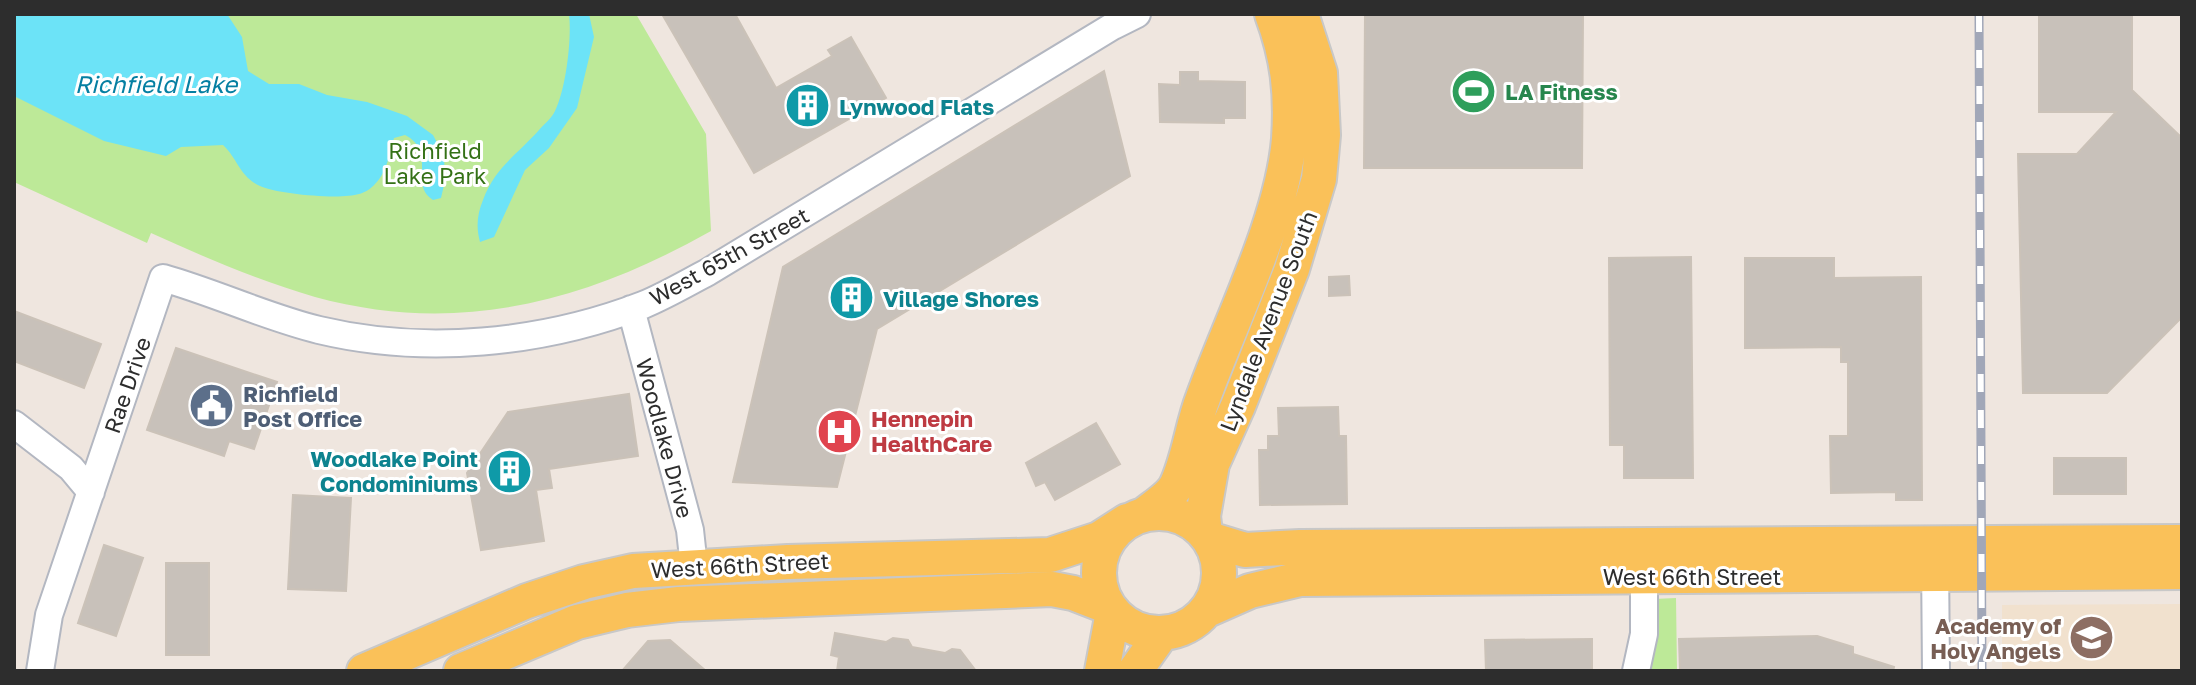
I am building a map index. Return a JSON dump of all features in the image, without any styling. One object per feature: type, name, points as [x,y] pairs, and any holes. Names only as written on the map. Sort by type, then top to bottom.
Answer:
[{"type":"main road","name":"Lyndale Avenue South","points":[[1136,517],[1176,486],[1202,400],[1275,203],[1287,156],[1291,100],[1288,63],[1272,14]]},
{"type":"main road","name":"Lyndale Avenue South","points":[[1207,536],[1203,516],[1212,464],[1292,269],[1319,179],[1323,135],[1320,73],[1301,14]]},
{"type":"main road","points":[[1161,512],[1193,522],[1207,536],[1219,562],[1219,575],[1213,599],[1194,622],[1179,630],[1162,633],[1140,630],[1121,620],[1111,610],[1101,590],[1098,570],[1112,534],[1136,517],[1161,512]]},
{"type":"main road","name":"West 66th Street","points":[[364,671],[527,601],[584,582],[633,571],[802,561],[1050,555],[1099,539],[1136,517]]},
{"type":"main road","name":"West 66th Street","points":[[1207,536],[1245,550],[1315,547],[1644,560],[1936,559],[2182,572]]},
{"type":"main road","name":"West 66th Street","points":[[1936,559],[2182,542]]},
{"type":"main road","name":"West 66th Street","points":[[1207,610],[1250,591],[1300,579],[1644,560]]},
{"type":"main road","name":"West 66th Street","points":[[461,671],[577,622],[627,610],[679,604],[1052,589],[1073,593],[1111,610]]},
{"type":"main road","points":[[1102,671],[1111,610]]},
{"type":"main road","points":[[1135,671],[1162,633]]},
{"type":"street","name":"West 65th Street","points":[[163,278],[319,330],[356,337],[453,343],[520,337],[585,323],[631,309],[708,272],[1126,18]]},
{"type":"street","name":"Rae Drive","points":[[40,671],[49,615],[163,278]]},
{"type":"street","name":"Woodlake Drive","points":[[631,309],[690,530],[694,567]]},
{"type":"street","points":[[14,424],[71,468],[91,492]]},
{"type":"street","points":[[1936,559],[1936,671]]},
{"type":"street","points":[[1636,671],[1644,634],[1644,560]]},
{"type":"shaded area","name":"Academy of Holy Angels","points":[[2182,604],[2182,671],[2002,671],[2002,605]]},
{"type":"green space","name":"Richfield Lake Park","points":[[14,14],[636,14],[706,134],[711,231],[616,277],[519,305],[470,312],[419,313],[368,308],[294,291],[151,233],[147,243],[14,182]]},
{"type":"green space","points":[[1676,598],[1677,671],[1647,671],[1654,599]]},
{"type":"water","name":"Richfield Lake","points":[[14,14],[227,14],[242,37],[248,71],[269,84],[299,84],[327,95],[367,102],[407,116],[433,135],[444,156],[445,181],[441,198],[433,200],[426,194],[420,150],[405,135],[394,138],[385,169],[374,186],[350,196],[294,194],[260,186],[247,177],[223,145],[181,147],[166,156],[104,141],[14,96]]},
{"type":"water","points":[[569,14],[589,14],[594,37],[577,108],[549,148],[525,170],[494,237],[480,242],[478,216],[488,189],[500,170],[552,116],[559,102],[567,63]]},
{"type":"building","name":"Lynwood Flats","points":[[662,14],[735,14],[776,88],[832,56],[828,50],[851,37],[886,98],[754,173]]},
{"type":"building","name":"LA Fitness","points":[[1365,14],[1583,14],[1582,168],[1364,168]]},
{"type":"building","points":[[2039,14],[2132,14],[2132,90],[2182,138],[2182,317],[2107,393],[2023,393],[2018,154],[2077,154],[2116,112],[2039,112]]},
{"type":"building","name":"Village Shores","points":[[1104,71],[1130,176],[877,329],[837,487],[733,482],[783,267]]},
{"type":"building","points":[[1180,72],[1198,72],[1198,81],[1245,82],[1245,118],[1224,118],[1224,123],[1160,122],[1159,84],[1180,85]]},
{"type":"building","points":[[1691,257],[1693,478],[1624,478],[1624,445],[1610,445],[1609,258]]},
{"type":"building","points":[[1745,258],[1834,258],[1834,278],[1921,277],[1922,500],[1896,500],[1896,492],[1831,493],[1830,436],[1848,436],[1848,362],[1841,362],[1841,347],[1745,348]]},
{"type":"building","points":[[1349,276],[1350,295],[1329,296],[1329,277]]},
{"type":"building","points":[[14,311],[101,344],[84,388],[14,361]]},
{"type":"building","name":"Richfield Post Office","points":[[176,348],[277,382],[254,449],[229,441],[224,456],[147,430]]},
{"type":"building","name":"Woodlake Point Condominiums","points":[[629,394],[638,456],[549,469],[552,488],[536,490],[544,541],[481,550],[467,473],[508,412]]},
{"type":"building","points":[[1338,407],[1339,436],[1346,436],[1347,504],[1260,505],[1259,450],[1268,450],[1268,436],[1279,436],[1278,408]]},
{"type":"building","points":[[1096,423],[1120,464],[1055,500],[1045,482],[1036,486],[1026,463]]},
{"type":"building","points":[[2054,458],[2126,458],[2126,494],[2054,494]]},
{"type":"building","points":[[293,495],[351,498],[346,591],[288,589]]},
{"type":"building","points":[[104,545],[143,558],[116,636],[78,623]]},
{"type":"building","points":[[166,563],[209,563],[209,655],[166,655]]},
{"type":"building","points":[[835,633],[886,642],[893,638],[908,640],[912,647],[945,653],[952,649],[960,650],[976,671],[837,671],[839,657],[831,655]]},
{"type":"building","points":[[1817,636],[1853,647],[1853,654],[1894,667],[1893,671],[1680,671],[1679,639]]},
{"type":"building","points":[[1592,639],[1592,671],[1486,671],[1485,640]]},
{"type":"building","points":[[670,640],[706,671],[622,671],[648,641]]},
{"type":"railway","points":[[1979,14],[1982,671]]},
{"type":"place","name":"LA Fitness","points":[[1474,91]]},
{"type":"place","name":"Lynwood Flats","points":[[808,106]]},
{"type":"place","name":"Village Shores","points":[[852,298]]},
{"type":"place","name":"Richfield Post Office","points":[[212,406]]},
{"type":"place","name":"Hennepin HealthCare","points":[[840,431]]},
{"type":"place","name":"Woodlake Point Condominiums","points":[[509,471]]},
{"type":"place","name":"Academy of Holy Angels","points":[[2092,638]]}]
